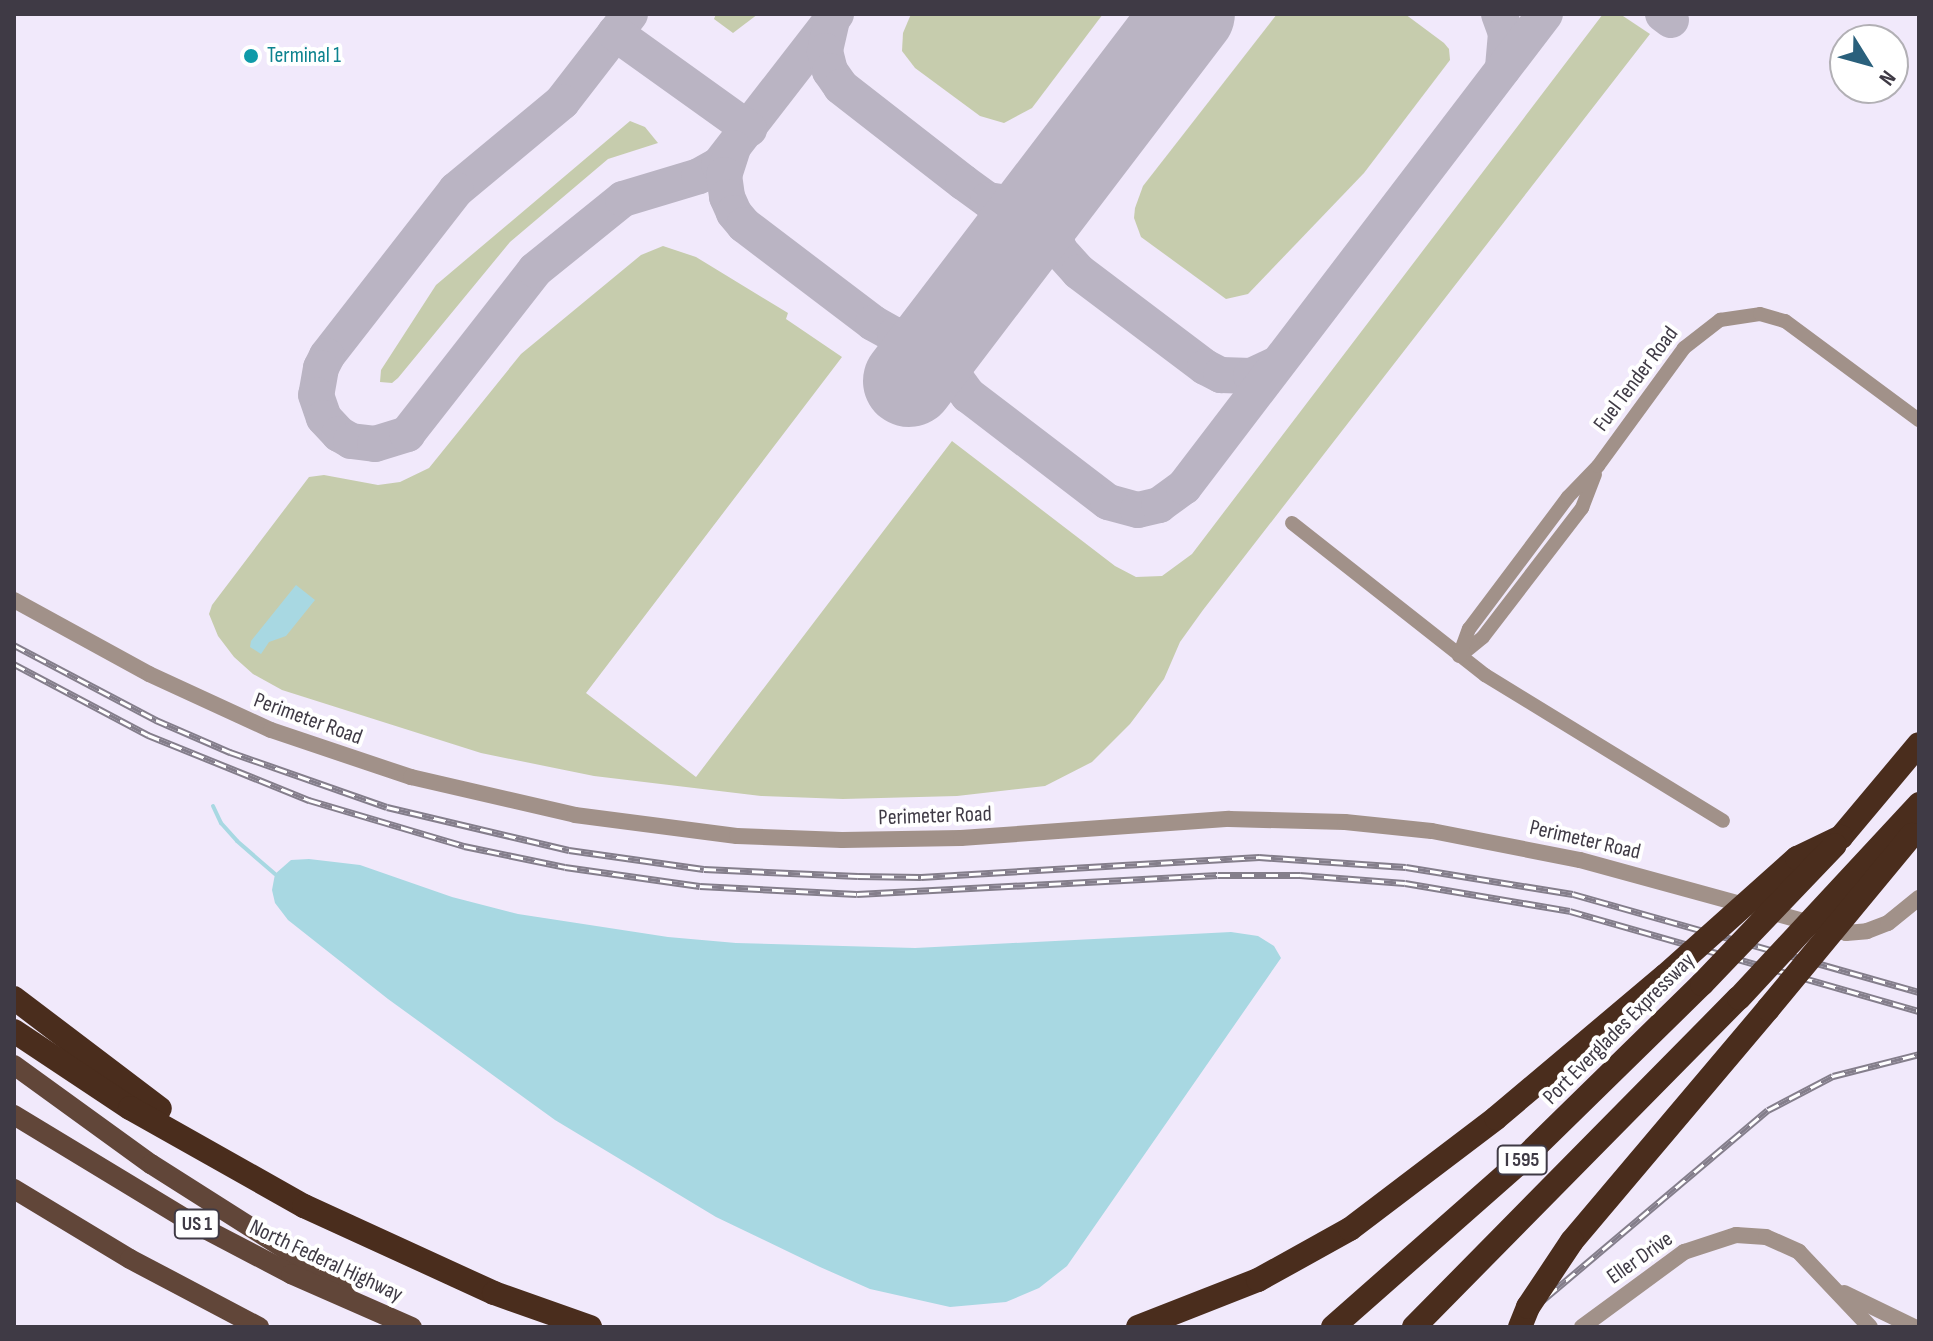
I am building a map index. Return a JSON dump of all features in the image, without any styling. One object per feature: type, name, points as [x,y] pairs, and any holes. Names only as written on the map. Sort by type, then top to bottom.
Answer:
[{"type":"highway","name":"Port Everglades Expressway","points":[[1333,1327],[1517,1165],[1702,984],[1841,837],[1919,744]]},
{"type":"highway","name":"I 595","points":[[1414,1327],[1739,998],[1919,804]]},
{"type":"highway","points":[[1520,1327],[1528,1307],[1572,1241],[1919,825]]},
{"type":"highway","points":[[1138,1327],[1258,1280],[1350,1229],[1486,1127],[1666,975],[1797,858],[1841,837]]},
{"type":"highway","points":[[14,998],[259,1181]]},
{"type":"highway","points":[[14,1031],[130,1108],[259,1181],[447,1273],[590,1327]]},
{"type":"main road","points":[[14,1065],[151,1164],[388,1316]]},
{"type":"main road","name":"North Federal Highway","points":[[14,1115],[186,1219],[291,1274],[412,1327]]},
{"type":"main road","points":[[14,1189],[87,1233],[259,1327]]},
{"type":"main road","points":[[14,1202],[87,1233]]},
{"type":"street","name":"Fuel Tender Road","points":[[1459,656],[1469,629],[1568,497],[1598,466],[1693,338],[1734,315],[1760,314],[1785,321],[1919,420]]},
{"type":"street","points":[[1292,523],[1459,656],[1723,821]]},
{"type":"street","name":"Perimeter Road","points":[[14,600],[149,674],[271,730],[425,781],[575,815],[737,836],[842,840],[961,838],[1229,819],[1394,826],[1627,871],[1834,931],[1867,931],[1888,923],[1919,898]]},
{"type":"street","name":"Eller Drive","points":[[1582,1327],[1671,1261],[1710,1241],[1736,1235],[1766,1237],[1790,1246],[1816,1266],[1870,1327]]},
{"type":"street","points":[[1836,1289],[1914,1327]]},
{"type":"green space","points":[[716,14],[758,14],[733,33],[714,19]]},
{"type":"green space","points":[[911,14],[1103,14],[1032,108],[1004,123],[980,116],[915,68],[902,51],[903,33]]},
{"type":"green space","points":[[1277,14],[1405,14],[1444,43],[1449,49],[1450,60],[1364,173],[1248,294],[1226,299],[1141,237],[1134,218],[1135,208],[1143,186]]},
{"type":"green space","points":[[1603,14],[1620,14],[1650,34],[1203,610],[1180,642],[1164,679],[1130,724],[1092,762],[1045,786],[957,796],[843,799],[761,796],[594,776],[481,753],[282,690],[253,674],[234,657],[218,636],[209,614],[212,605],[309,477],[324,475],[378,485],[400,482],[429,468],[521,354],[641,255],[663,246],[696,257],[788,313],[786,319],[842,357],[586,693],[696,777],[952,441],[1115,566],[1136,577],[1162,576],[1192,554]]},
{"type":"green space","points":[[630,121],[645,127],[658,143],[608,159],[510,242],[398,378],[392,383],[380,382],[381,370],[436,285]]},
{"type":"water","points":[[296,585],[315,600],[286,636],[269,642],[261,654],[250,647],[251,641]]},
{"type":"water","points":[[291,860],[360,865],[452,897],[518,914],[668,937],[736,943],[915,948],[1231,932],[1258,936],[1274,946],[1281,958],[1067,1266],[1039,1288],[1006,1302],[950,1307],[870,1289],[820,1267],[716,1217],[555,1120],[388,999],[288,920],[275,903],[272,890],[275,874]]},
{"type":"waterway","points":[[213,806],[221,823],[237,841],[275,874]]},
{"type":"taxiway","points":[[630,14],[562,102],[456,190],[327,356],[321,368],[316,395],[324,418],[339,434],[351,441],[375,444],[407,434],[535,270],[623,199],[699,176],[719,165],[836,14]]},
{"type":"taxiway","points":[[1499,14],[1506,33],[1503,69]]},
{"type":"taxiway","points":[[959,315],[951,346],[951,363],[957,380],[968,395],[1108,502],[1138,510],[1159,505],[1184,487],[1545,14]]},
{"type":"taxiway","points":[[1663,14],[1671,20]]},
{"type":"taxiway","points":[[832,20],[825,51],[830,71],[841,87],[963,182],[988,200],[1012,204],[1028,202],[1059,184]]},
{"type":"taxiway","points":[[615,33],[749,129]]},
{"type":"taxiway","points":[[733,148],[724,175],[727,197],[734,213],[744,225],[873,323],[895,335],[924,336],[959,315]]},
{"type":"taxiway","points":[[1059,184],[1053,211],[1054,234],[1060,251],[1079,272],[1205,367],[1221,375],[1251,376],[1277,364]]},
{"type":"runway","points":[[909,381],[1189,14]]},
{"type":"railway","points":[[14,645],[156,720],[230,752],[387,807],[569,850],[704,869],[858,876],[921,877],[1259,857],[1406,867],[1573,894],[1919,992]]},
{"type":"railway","points":[[14,664],[148,735],[309,800],[464,846],[565,867],[700,886],[857,894],[1218,875],[1300,875],[1405,883],[1570,911],[1919,1011]]},
{"type":"railway","points":[[1511,1327],[1768,1110],[1833,1076],[1919,1054]]},
{"type":"place","name":"Terminal 1","points":[[251,56]]}]
